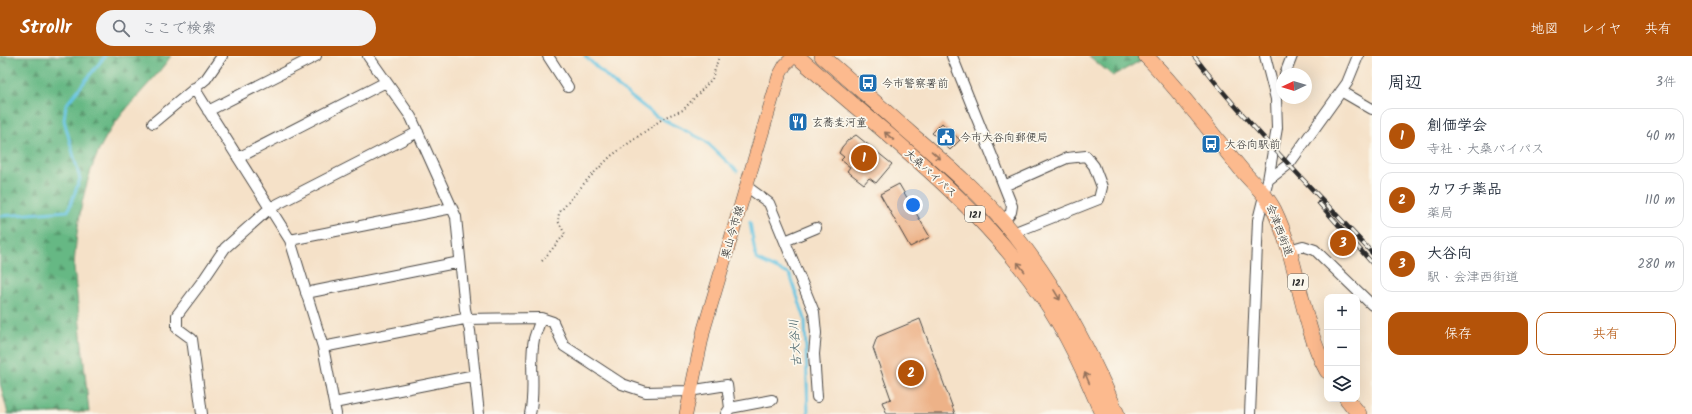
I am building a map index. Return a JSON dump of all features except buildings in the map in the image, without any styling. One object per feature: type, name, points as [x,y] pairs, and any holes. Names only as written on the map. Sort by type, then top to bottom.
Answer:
[{"type":"highway","name":"大桑バイパス","points":[[795,56],[943,182],[1001,242],[1042,297],[1058,322],[1083,369],[1102,414]]},
{"type":"highway","name":"大桑バイパス","points":[[822,56],[954,171],[1008,227],[1041,270],[1071,318],[1095,364],[1117,414]]},
{"type":"highway","name":"会津西街道","points":[[1146,56],[1182,96],[1250,180],[1267,187],[1289,250],[1314,341],[1325,366]]},
{"type":"highway","points":[[961,200],[971,188]]},
{"type":"highway","points":[[1349,402],[1359,414]]},
{"type":"main road","name":"栗山今市線","points":[[686,414],[689,391],[704,328],[779,76],[785,65],[795,56]]},
{"type":"street","points":[[153,123],[206,78],[222,56]]},
{"type":"street","points":[[208,111],[316,56]]},
{"type":"street","points":[[368,56],[411,117],[456,217],[460,262],[479,414]]},
{"type":"street","points":[[548,56],[568,87]]},
{"type":"street","points":[[952,56],[1004,186],[1012,206],[1008,227],[1099,199],[1102,187],[1094,166],[1086,156],[1067,158],[1004,186]]},
{"type":"street","points":[[1265,56],[1276,99]]},
{"type":"street","points":[[1287,68],[1292,56]]},
{"type":"street","points":[[1267,187],[1289,164],[1342,91],[1347,83],[1358,56]]},
{"type":"street","points":[[238,158],[386,82]]},
{"type":"street","points":[[194,88],[290,240],[323,347],[336,414]]},
{"type":"street","points":[[1342,91],[1372,109]]},
{"type":"street","points":[[1250,414],[1258,220],[1267,187],[1278,128],[1276,104]]},
{"type":"street","points":[[202,414],[192,339],[178,328],[176,315],[204,279],[225,248],[270,208],[418,132]]},
{"type":"street","points":[[746,186],[769,203],[814,312],[816,333],[814,354],[817,397]]},
{"type":"street","points":[[290,240],[452,208]]},
{"type":"street","points":[[785,240],[816,228]]},
{"type":"street","points":[[1289,250],[1303,246],[1314,250],[1372,305]]},
{"type":"street","points":[[306,293],[460,262]]},
{"type":"street","points":[[530,414],[534,401],[534,339],[541,318]]},
{"type":"street","points":[[323,347],[468,319],[541,318],[553,322],[564,346],[622,384],[646,392],[689,391],[727,385],[728,411],[772,400]]},
{"type":"street","points":[[334,403],[475,374]]},
{"type":"path","points":[[542,261],[565,234],[558,221],[559,213],[587,180],[611,156],[665,117],[683,110],[712,79],[719,56]]},
{"type":"green space","points":[[0,56],[171,56],[116,122],[106,137],[90,172],[85,191],[75,249],[74,267],[89,412],[8,414],[0,383]]},
{"type":"green space","points":[[1089,56],[1149,56],[1113,76]]},
{"type":"waterway","points":[[0,216],[68,211],[80,179],[64,120],[66,105],[105,56]]},
{"type":"waterway","name":"古大谷川","points":[[585,56],[616,85],[656,116],[704,140],[737,171]]},
{"type":"waterway","name":"古大谷川","points":[[750,222],[756,259],[790,275],[805,319],[808,414]]},
{"type":"railway","points":[[1194,56],[1258,132],[1372,253]]},
{"type":"railway","points":[[1319,203],[1372,263]]},
{"type":"place","name":"今市警察署前","points":[[868,83]]},
{"type":"place","name":"玄蕎麦河童","points":[[798,122]]},
{"type":"place","name":"今市大谷向郵便局","points":[[946,137]]},
{"type":"place","name":"大谷向駅前","points":[[1211,144]]},
{"type":"place","name":"創価学会","points":[[864,158]]},
{"type":"place","name":"大谷向","points":[[1343,243]]},
{"type":"place","name":"カワチ薬品","points":[[911,373]]}]
